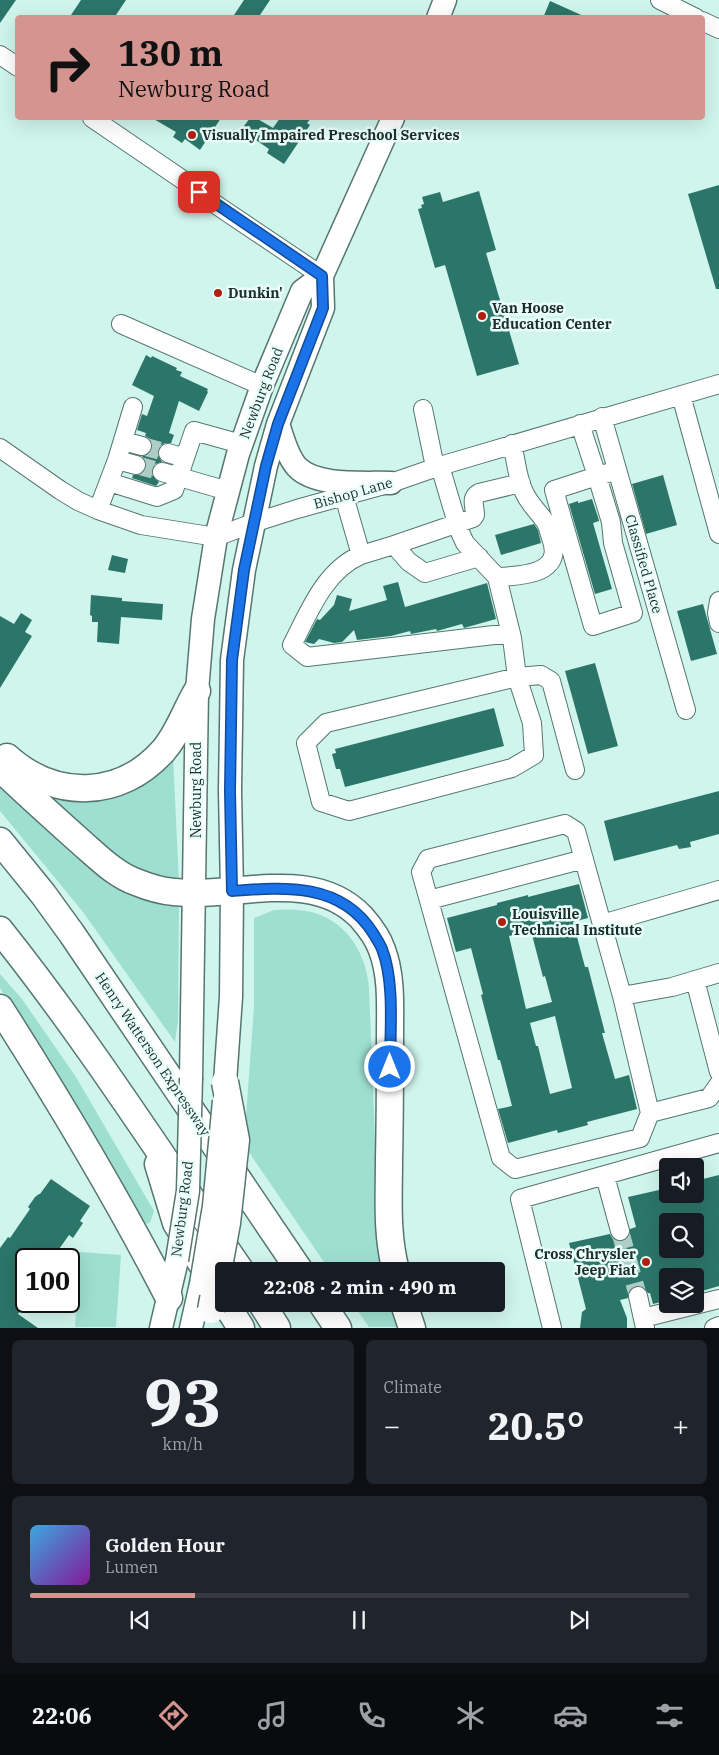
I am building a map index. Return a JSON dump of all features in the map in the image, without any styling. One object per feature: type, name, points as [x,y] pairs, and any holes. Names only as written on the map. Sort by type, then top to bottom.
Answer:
[{"type":"highway","points":[[0,750],[20,769],[55,785],[74,788],[108,786],[135,775],[148,766],[164,750],[176,734],[183,715],[196,691]]},
{"type":"highway","points":[[0,768],[37,804],[100,859],[124,877],[173,892],[195,893],[287,888],[313,891],[343,903],[368,925],[382,949],[390,988],[388,1225],[394,1262]]},
{"type":"highway","name":"Henry Watterson Expressway","points":[[0,841],[43,894],[72,934],[294,1262]]},
{"type":"highway","points":[[0,930],[33,971],[79,1035],[234,1262]]},
{"type":"highway","points":[[0,1008],[53,1094],[146,1254],[169,1298]]},
{"type":"highway","points":[[223,1262],[236,1140],[225,1082]]},
{"type":"highway","points":[[150,1140],[176,1223],[215,1306]]},
{"type":"highway","points":[[220,1312],[241,1328]]},
{"type":"highway","points":[[267,1312],[277,1328]]},
{"type":"highway","points":[[327,1312],[338,1328]]},
{"type":"highway","points":[[407,1312],[412,1328]]},
{"type":"main road","points":[[439,15],[445,0]]},
{"type":"main road","name":"Newburg Road","points":[[191,1328],[214,1206],[231,997],[232,891],[230,791],[232,660],[244,570],[252,523],[278,424],[323,308],[322,276],[392,120]]},
{"type":"main road","name":"Newburg Road","points":[[161,1328],[177,1260],[188,1191],[195,893],[196,691],[203,619],[216,538],[242,444],[262,386],[302,291],[322,276]]},
{"type":"main road","points":[[278,424],[291,458],[305,474],[323,480],[391,483]]},
{"type":"street","points":[[660,0],[690,15]]},
{"type":"street","points":[[705,22],[719,29]]},
{"type":"street","points":[[0,55],[15,65]]},
{"type":"street","points":[[95,120],[322,276]]},
{"type":"street","points":[[121,324],[262,386]]},
{"type":"street","name":"Bishop Lane","points":[[216,538],[252,523],[391,483],[437,466],[719,384]]},
{"type":"street","points":[[681,395],[719,534]]},
{"type":"street","points":[[98,510],[117,460],[133,408]]},
{"type":"street","points":[[423,409],[437,466],[457,524],[465,542],[497,577],[512,635],[517,676],[532,723],[534,755],[512,768],[349,811],[321,802],[306,743],[326,723],[517,676],[541,674],[551,681],[575,770]]},
{"type":"street","name":"Classified Place","points":[[602,417],[686,710]]},
{"type":"street","points":[[580,424],[596,476],[611,522],[613,543],[633,613],[593,626],[554,490],[596,476],[617,471]]},
{"type":"street","points":[[109,482],[158,497],[174,490],[194,431],[242,444]]},
{"type":"street","points":[[123,441],[142,446]]},
{"type":"street","points":[[497,577],[518,576],[544,569],[552,562],[555,548],[545,521],[533,508],[523,490],[512,444]]},
{"type":"street","points":[[0,448],[60,490],[98,510],[141,525],[216,538]]},
{"type":"street","points":[[168,453],[186,458]]},
{"type":"street","points":[[117,460],[136,465]]},
{"type":"street","points":[[162,472],[228,491]]},
{"type":"street","points":[[512,635],[307,657],[292,645],[323,586],[351,560],[473,518],[475,515],[473,498],[475,495],[521,482]]},
{"type":"street","points":[[344,496],[361,556]]},
{"type":"street","points":[[394,545],[409,562],[425,573],[479,557]]},
{"type":"street","points":[[719,601],[717,613],[719,623]]},
{"type":"street","points":[[565,824],[576,831],[584,859],[622,996],[650,1113],[640,1138],[515,1169],[501,1158],[421,872],[428,859],[565,824]]},
{"type":"street","points":[[429,900],[584,859]]},
{"type":"street","points":[[602,924],[719,890]]},
{"type":"street","points":[[622,996],[672,987],[719,973]]},
{"type":"street","points":[[695,980],[719,1072]]},
{"type":"street","points":[[650,1113],[709,1098],[719,1084]]},
{"type":"street","points":[[552,1328],[520,1199],[719,1143]]},
{"type":"street","points":[[605,1176],[620,1231]]},
{"type":"street","points":[[638,1296],[644,1323],[719,1299]]},
{"type":"street","points":[[714,1328],[719,1326]]},
{"type":"green space","points":[[173,756],[179,883],[140,876],[45,796]]},
{"type":"green space","points":[[0,785],[108,884],[142,900],[179,907],[178,1021],[175,1042],[83,912],[0,811]]},
{"type":"green space","points":[[274,910],[312,912],[326,917],[348,935],[363,959],[369,988],[376,1164],[387,1262],[324,1262],[244,1145],[254,1006],[254,918]]},
{"type":"green space","points":[[0,974],[22,999],[76,1077],[154,1211],[150,1223],[144,1224],[0,988]]},
{"type":"green space","points":[[80,1252],[121,1255],[116,1327],[75,1327],[76,1313],[80,1313]]},
{"type":"green space","points":[[359,1312],[399,1312],[404,1327],[369,1327]]},
{"type":"building","points":[[0,0],[16,0],[0,23]]},
{"type":"building","points":[[81,0],[126,0],[116,15],[71,15]]},
{"type":"building","points":[[244,0],[270,0],[260,15],[234,15]]},
{"type":"building","points":[[550,1],[581,15],[544,15]]},
{"type":"building","name":"Visually Impaired Preschool Services","points":[[155,120],[220,120],[200,150],[185,139],[182,143],[173,137],[176,132]]},
{"type":"building","points":[[248,120],[259,120],[273,128],[279,120],[309,120],[307,123],[310,125],[284,164],[267,153],[269,149],[241,130]]},
{"type":"building","points":[[719,185],[719,289],[716,289],[688,194]]},
{"type":"building","name":"Van Hoose Education Center","points":[[479,191],[496,250],[486,253],[519,364],[477,376],[445,265],[435,268],[418,209],[422,208],[421,205],[424,204],[422,197],[440,192],[443,202]]},
{"type":"building","points":[[146,355],[177,368],[176,370],[182,372],[180,376],[208,389],[199,411],[179,401],[169,433],[174,435],[171,443],[165,443],[160,446],[158,455],[162,462],[155,464],[152,470],[152,475],[159,482],[156,486],[132,478],[133,475],[144,472],[146,463],[142,456],[149,454],[152,448],[150,439],[145,436],[146,433],[137,430],[142,414],[147,416],[154,396],[132,385]]},
{"type":"building","points":[[663,475],[677,525],[646,534],[632,484]]},
{"type":"building","points":[[592,499],[599,521],[593,523],[612,589],[595,594],[569,504]]},
{"type":"building","points":[[534,524],[538,530],[541,543],[501,555],[495,535]]},
{"type":"building","points":[[112,555],[128,559],[125,573],[108,570]]},
{"type":"building","points":[[398,582],[405,607],[487,583],[496,619],[464,628],[462,624],[437,631],[436,629],[411,634],[410,631],[391,636],[357,640],[354,630],[342,642],[334,643],[319,639],[314,644],[305,642],[317,619],[320,620],[334,605],[337,595],[352,599],[349,611],[387,600],[383,586]]},
{"type":"building","points":[[91,595],[122,598],[122,601],[163,604],[162,620],[121,617],[119,644],[97,642],[98,622],[92,622],[92,616],[90,615]]},
{"type":"building","points":[[703,604],[717,654],[691,661],[677,611]]},
{"type":"building","points":[[21,613],[32,620],[25,632],[32,636],[0,688],[0,616],[14,624]]},
{"type":"building","points":[[595,663],[618,746],[588,754],[565,671]]},
{"type":"building","points":[[494,708],[504,746],[345,787],[340,769],[336,769],[332,754],[336,753],[335,749]]},
{"type":"building","points":[[719,791],[719,834],[690,842],[691,847],[679,849],[677,845],[614,861],[604,821]]},
{"type":"building","points":[[579,884],[588,918],[573,922],[585,967],[588,967],[605,1033],[602,1033],[615,1079],[629,1075],[637,1109],[587,1122],[588,1125],[558,1133],[557,1130],[508,1143],[498,1109],[512,1106],[481,995],[483,994],[471,948],[456,952],[447,918],[528,895],[528,897]],"holes":[[[531,931],[543,977],[545,976],[552,1002],[526,1009],[509,936]],[[555,1016],[572,1088],[550,1094],[530,1023]]]},
{"type":"building","name":"Cross Chrysler Jeep Fiat","points":[[719,1175],[719,1286],[704,1290],[704,1268],[659,1268],[659,1302],[653,1304],[650,1293],[642,1286],[636,1286],[631,1289],[628,1293],[628,1298],[620,1300],[627,1318],[627,1328],[580,1328],[582,1312],[586,1309],[569,1243],[610,1234],[617,1241],[623,1241],[628,1238],[630,1229],[636,1227],[628,1197],[659,1190],[659,1203],[704,1203],[704,1179]]},
{"type":"building","points":[[51,1179],[90,1206],[80,1221],[83,1223],[73,1238],[69,1235],[60,1248],[15,1248],[15,1313],[19,1313],[38,1328],[0,1328],[0,1248],[8,1237],[10,1238],[30,1209],[28,1207],[35,1197],[40,1194]]},
{"type":"tunnel","points":[[142,446],[168,453]]},
{"type":"tunnel","points":[[136,465],[162,472]]},
{"type":"tunnel","points":[[620,1231],[638,1296]]},
{"type":"place","name":"Visually Impaired Preschool Services","points":[[192,135]]},
{"type":"place","name":"Dunkin'","points":[[218,293]]},
{"type":"place","name":"Van Hoose Education Center","points":[[482,316]]},
{"type":"place","name":"Louisville Technical Institute","points":[[502,922]]},
{"type":"place","name":"Cross Chrysler Jeep Fiat","points":[[646,1262]]},
{"type":"route","points":[[199,192],[322,276],[323,308],[278,424],[252,523],[244,570],[232,660],[230,791],[232,891],[287,888],[313,891],[343,903],[368,925],[382,949],[389,980],[390,1067]]}]
